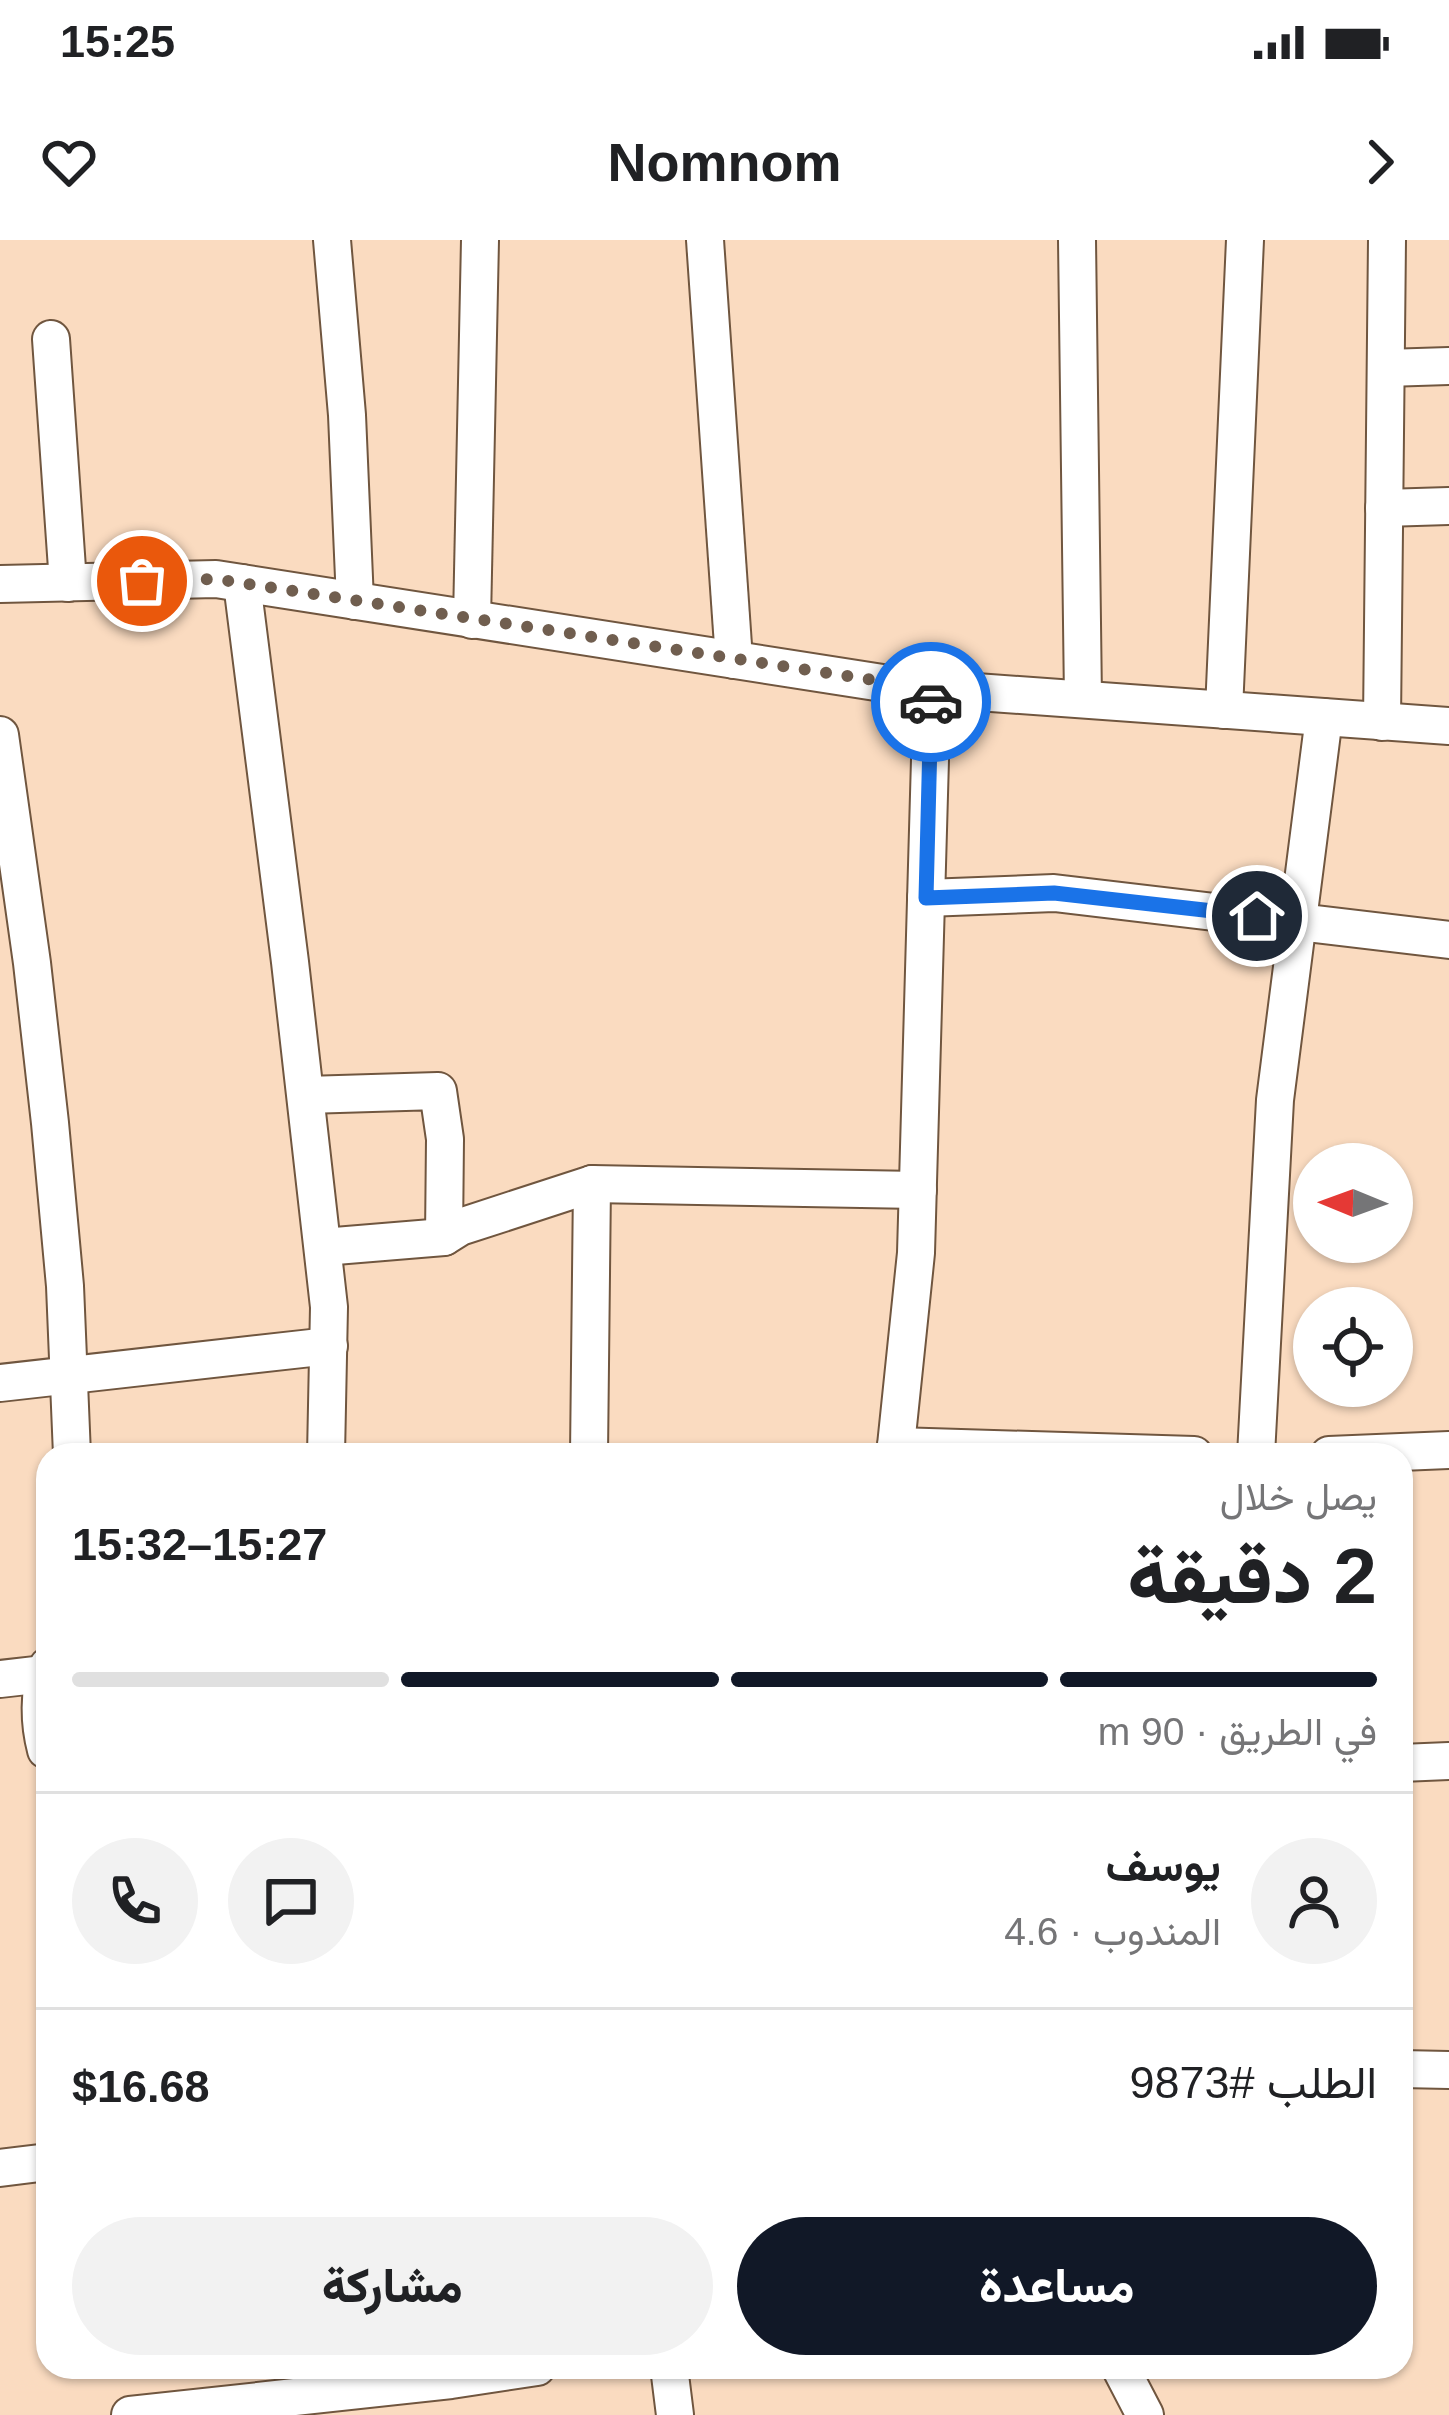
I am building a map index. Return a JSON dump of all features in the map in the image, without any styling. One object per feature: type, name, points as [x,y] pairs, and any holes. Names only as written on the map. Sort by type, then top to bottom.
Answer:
[{"type":"street","points":[[332,240],[356,601]]},
{"type":"street","points":[[472,620],[480,240]]},
{"type":"street","points":[[705,240],[734,660]]},
{"type":"street","points":[[1077,240],[1083,700]]},
{"type":"street","points":[[1224,710],[1245,240]]},
{"type":"street","points":[[1382,722],[1387,240]]},
{"type":"street","points":[[51,339],[68,583]]},
{"type":"street","points":[[1386,368],[1449,366]]},
{"type":"street","points":[[1384,508],[1449,506]]},
{"type":"street","points":[[0,584],[216,579],[932,689],[1449,726]]},
{"type":"street","points":[[242,584],[329,1307],[326,1443]]},
{"type":"street","points":[[897,1443],[916,1253],[932,689]]},
{"type":"street","points":[[1257,1443],[1275,1100],[1324,717]]},
{"type":"street","points":[[0,735],[47,1101],[65,1286],[71,1443]]},
{"type":"street","points":[[926,898],[1054,893],[1449,940]]},
{"type":"street","points":[[306,1095],[438,1091],[445,1139],[444,1238]]},
{"type":"street","points":[[323,1247],[444,1238],[460,1227],[592,1184],[918,1190]]},
{"type":"street","points":[[589,1443],[592,1184]]},
{"type":"street","points":[[0,1383],[328,1346]]},
{"type":"street","points":[[1413,1452],[1449,1450]]},
{"type":"street","points":[[0,1679],[36,1672]]},
{"type":"street","points":[[1413,1762],[1449,1761]]},
{"type":"street","points":[[1413,2069],[1449,2070]]},
{"type":"street","points":[[0,2168],[36,2164]]},
{"type":"street","points":[[130,2415],[373,2402],[481,2379]]},
{"type":"street","points":[[670,2379],[675,2415]]},
{"type":"street","points":[[1126,2379],[1145,2415]]},
{"type":"way so far","points":[[142,581],[216,579],[932,689],[931,702]]},
{"type":"route","points":[[931,702],[926,898],[1054,893],[1257,916]]}]
